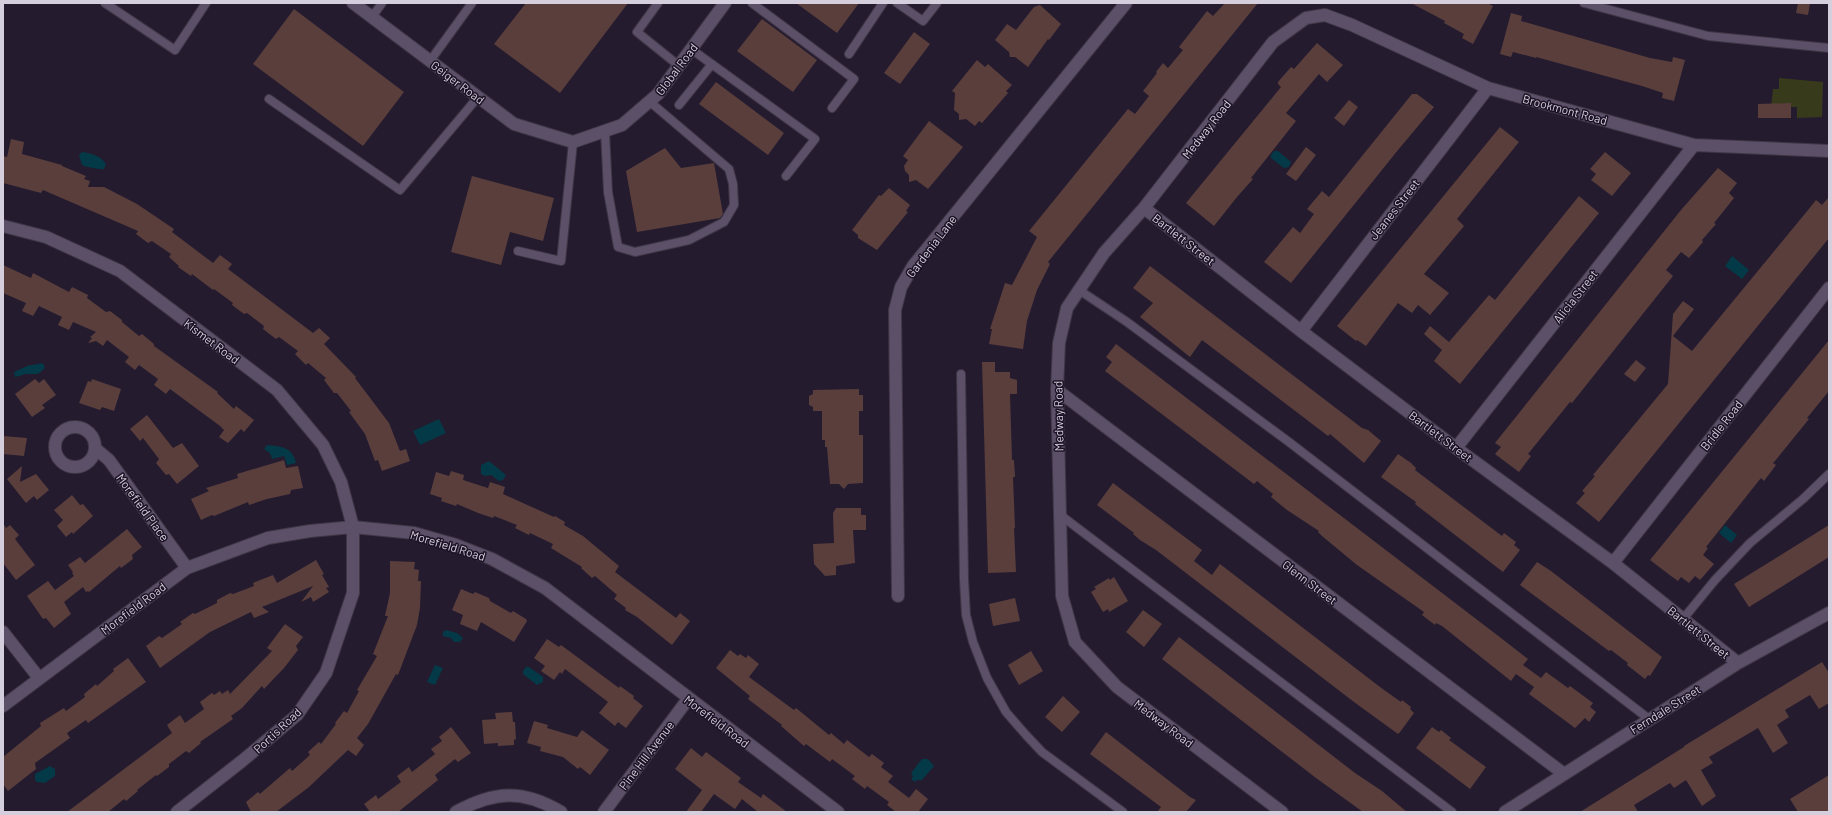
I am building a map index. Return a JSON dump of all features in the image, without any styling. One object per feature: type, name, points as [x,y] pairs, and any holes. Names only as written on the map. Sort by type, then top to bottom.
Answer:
[{"type":"street","name":"Geiger Road","points":[[353,3],[514,124],[573,142]]},
{"type":"street","name":"Global Road","points":[[573,142],[622,125],[658,94],[725,3]]},
{"type":"street","name":"Gardenia Lane","points":[[898,596],[896,310],[901,287],[913,266],[1126,3]]},
{"type":"street","name":"Brookmont Road","points":[[1315,16],[1325,15],[1352,25],[1488,88],[1694,145],[1829,151]]},
{"type":"street","name":"Medway Road","points":[[1282,812],[1117,687],[1075,642],[1062,596],[1056,390],[1059,343],[1067,308],[1104,253],[1144,208],[1273,42],[1306,18],[1315,16]]},
{"type":"street","name":"Jeanes Street","points":[[1301,330],[1488,88]]},
{"type":"street","name":"Alicia Street","points":[[1456,448],[1694,145]]},
{"type":"street","name":"Bartlett Street","points":[[1144,208],[1456,448],[1613,563],[1738,663]]},
{"type":"street","name":"Kismet Road","points":[[3,226],[46,237],[120,271],[277,390],[323,445],[341,482],[353,527]]},
{"type":"street","name":"Bridle Road","points":[[1613,563],[1829,288]]},
{"type":"street","name":"Glenn Street","points":[[1056,390],[1564,774]]},
{"type":"street","name":"Morefield Place","points":[[96,449],[109,460],[187,568]]},
{"type":"street","name":"Morefield Road","points":[[3,706],[187,568],[268,538],[310,531],[353,527],[414,533],[456,545],[492,559],[545,588],[688,699],[838,812]]},
{"type":"street","name":"Portis Road","points":[[177,812],[242,762],[297,715],[326,673],[353,593],[353,527]]},
{"type":"street","name":"Ferndale Street","points":[[1505,812],[1738,663],[1829,614]]},
{"type":"street","points":[[3,632],[39,678]]},
{"type":"street","name":"Pine Hill Avenue","points":[[604,812],[688,699]]},
{"type":"street","points":[[456,812],[471,804],[496,795],[521,796],[544,802],[561,812]]},
{"type":"lane","points":[[105,3],[175,50],[206,3]]},
{"type":"lane","points":[[372,17],[382,3]]},
{"type":"lane","points":[[430,61],[472,3]]},
{"type":"lane","points":[[658,3],[637,32],[678,66]]},
{"type":"lane","points":[[752,3],[854,79],[832,108]]},
{"type":"lane","points":[[849,54],[883,3]]},
{"type":"lane","points":[[897,3],[923,21],[937,3]]},
{"type":"lane","points":[[1584,3],[1708,36],[1829,48]]},
{"type":"lane","points":[[691,49],[816,139],[786,176]]},
{"type":"lane","points":[[679,105],[712,64]]},
{"type":"lane","points":[[269,100],[400,190],[478,98]]},
{"type":"lane","points":[[605,131],[608,192],[618,247],[635,252],[689,240],[724,222],[734,205],[733,184],[729,169],[649,101]]},
{"type":"lane","points":[[518,251],[561,261],[573,142]]},
{"type":"lane","points":[[1079,290],[1127,322],[1289,442],[1649,719]]},
{"type":"lane","points":[[961,374],[964,580],[966,615],[973,642],[987,678],[1006,712],[1026,735],[1042,752],[1124,812]]},
{"type":"lane","points":[[1684,619],[1714,580],[1750,543],[1803,499],[1829,474]]},
{"type":"lane","points":[[1059,514],[1452,812]]},
{"type":"green space","points":[[1779,78],[1823,82],[1822,117],[1797,118],[1797,107],[1771,107],[1773,89],[1779,89]]},
{"type":"water","points":[[1274,151],[1278,151],[1291,162],[1289,167],[1284,168],[1271,158]]},
{"type":"water","points":[[82,152],[99,157],[106,164],[104,169],[86,167],[82,165],[79,155]]},
{"type":"water","points":[[1732,256],[1749,270],[1742,279],[1725,266]]},
{"type":"water","points":[[43,363],[45,368],[38,374],[26,374],[15,377],[14,372],[27,366]]},
{"type":"water","points":[[439,419],[446,433],[420,445],[413,431]]},
{"type":"water","points":[[267,445],[285,448],[292,454],[296,463],[287,465],[284,456],[272,459],[270,453],[264,449]]},
{"type":"water","points":[[489,461],[506,475],[503,480],[499,481],[491,475],[485,476],[481,474],[481,465]]},
{"type":"water","points":[[1725,525],[1737,535],[1731,543],[1719,533]]},
{"type":"water","points":[[446,630],[457,633],[463,638],[460,642],[454,642],[451,638],[443,636],[443,632]]},
{"type":"water","points":[[435,665],[443,668],[435,685],[427,682]]},
{"type":"water","points":[[526,667],[529,667],[543,677],[543,682],[537,685],[523,674]]},
{"type":"water","points":[[922,759],[928,759],[934,766],[922,780],[917,780],[915,782],[911,779],[913,777],[911,773]]},
{"type":"water","points":[[50,766],[55,769],[55,776],[45,783],[37,782],[35,780],[35,774]]},
{"type":"building","points":[[526,3],[628,3],[560,93],[494,44]]},
{"type":"building","points":[[796,3],[859,3],[837,33]]},
{"type":"building","points":[[1225,3],[1258,3],[1048,262],[1050,264],[1037,290],[1027,321],[1023,349],[989,344],[992,329],[990,329],[1005,283],[1012,285],[1037,237],[1029,231],[1128,109],[1135,114],[1149,96],[1143,91],[1157,73],[1156,72],[1163,63],[1168,68],[1183,50],[1179,47],[1207,11],[1213,16]]},
{"type":"building","points":[[1411,3],[1487,3],[1493,6],[1473,44],[1462,38],[1464,34],[1444,23],[1445,21]]},
{"type":"building","points":[[1798,3],[1810,3],[1808,15],[1796,13]]},
{"type":"building","points":[[1040,5],[1061,24],[1028,67],[1015,57],[1010,57],[1009,52],[995,40],[1007,24],[1016,30],[1034,7]]},
{"type":"building","points":[[294,9],[404,92],[363,146],[253,64]]},
{"type":"building","points":[[1511,13],[1522,16],[1521,21],[1650,58],[1672,62],[1673,57],[1685,60],[1674,101],[1662,98],[1663,93],[1642,86],[1536,57],[1513,52],[1511,57],[1500,54]]},
{"type":"building","points":[[762,19],[817,60],[793,92],[737,51]]},
{"type":"building","points":[[914,32],[930,44],[900,84],[884,73]]},
{"type":"building","points":[[1317,43],[1343,65],[1327,82],[1319,74],[1286,113],[1296,121],[1251,178],[1253,179],[1214,226],[1186,203],[1281,87],[1278,82],[1291,67],[1294,69]]},
{"type":"building","points":[[977,60],[985,67],[988,64],[1012,85],[1006,91],[1008,93],[982,123],[979,121],[975,126],[966,119],[959,120],[959,114],[954,110],[955,93],[952,91]]},
{"type":"building","points":[[716,82],[784,133],[768,155],[699,104]]},
{"type":"building","points":[[1412,94],[1417,94],[1434,107],[1291,283],[1264,262],[1293,227],[1300,233],[1314,214],[1307,209],[1322,191],[1329,197]]},
{"type":"building","points":[[1349,100],[1358,107],[1344,126],[1334,118]]},
{"type":"building","points":[[1791,103],[1791,118],[1758,118],[1758,104]]},
{"type":"building","points":[[929,121],[963,147],[928,189],[916,180],[909,182],[909,175],[905,171],[904,166],[908,160],[903,156]]},
{"type":"building","points":[[1500,127],[1519,142],[1457,219],[1464,226],[1424,274],[1449,293],[1430,315],[1418,305],[1412,313],[1398,303],[1366,346],[1357,340],[1356,341],[1337,326]]},
{"type":"building","points":[[11,139],[24,142],[22,154],[62,165],[86,176],[84,179],[90,181],[88,187],[104,187],[137,204],[174,229],[172,232],[213,263],[220,255],[232,264],[228,269],[313,333],[319,328],[330,338],[324,344],[356,377],[355,378],[389,423],[400,451],[406,449],[410,461],[382,471],[378,460],[375,461],[365,434],[349,412],[351,411],[337,393],[334,393],[324,380],[326,378],[308,363],[306,365],[295,354],[298,351],[279,337],[276,339],[263,329],[264,326],[247,313],[244,314],[232,305],[233,303],[214,289],[213,290],[192,274],[191,276],[178,267],[179,266],[169,257],[171,254],[152,241],[148,243],[136,234],[138,231],[43,190],[41,193],[3,183],[3,156],[7,157]]},
{"type":"building","points":[[1306,147],[1316,155],[1296,181],[1286,174]]},
{"type":"building","points":[[665,148],[681,168],[714,163],[723,214],[720,218],[637,232],[626,171]]},
{"type":"building","points":[[1605,152],[1631,173],[1612,196],[1591,180],[1596,174],[1590,169]]},
{"type":"building","points":[[1718,168],[1737,183],[1729,193],[1734,198],[1714,223],[1716,224],[1702,240],[1703,242],[1689,258],[1681,252],[1666,270],[1673,276],[1572,403],[1570,402],[1528,454],[1531,456],[1519,472],[1495,454],[1501,447],[1495,443],[1681,210]]},
{"type":"building","points":[[472,176],[554,198],[543,241],[510,232],[501,265],[451,252]]},
{"type":"building","points":[[889,188],[910,205],[906,211],[908,212],[877,250],[858,238],[858,235],[852,230],[879,195],[881,196]]},
{"type":"building","points":[[1579,196],[1599,213],[1460,384],[1434,361],[1442,350],[1424,334],[1430,326],[1449,342],[1489,295],[1495,300]]},
{"type":"building","points":[[1829,197],[1829,238],[1599,522],[1576,503],[1585,493],[1582,491],[1595,476],[1593,475],[1668,384],[1673,314],[1683,301],[1694,309],[1673,336],[1692,351],[1816,200],[1822,205]]},
{"type":"building","points":[[3,265],[31,278],[33,273],[69,292],[72,287],[88,295],[87,298],[106,312],[110,311],[139,336],[142,334],[154,344],[154,346],[218,392],[217,393],[234,409],[236,406],[254,420],[244,432],[241,429],[228,443],[219,437],[224,430],[220,426],[170,389],[166,394],[154,385],[158,379],[139,365],[135,370],[125,362],[129,357],[107,340],[103,346],[96,341],[88,343],[92,338],[90,337],[96,332],[73,322],[69,330],[58,325],[62,317],[39,306],[33,316],[22,311],[26,303],[3,293]]},
{"type":"building","points":[[1150,266],[1381,441],[1364,463],[1330,434],[1328,436],[1202,340],[1190,357],[1140,317],[1153,303],[1133,288]]},
{"type":"building","points":[[1829,340],[1829,391],[1807,418],[1809,419],[1773,463],[1776,465],[1764,481],[1761,478],[1706,547],[1708,548],[1703,555],[1714,564],[1700,580],[1695,576],[1689,583],[1681,577],[1678,581],[1650,560]]},
{"type":"building","points":[[1116,344],[1528,659],[1523,665],[1541,678],[1546,672],[1568,688],[1570,686],[1593,703],[1590,707],[1596,712],[1589,722],[1585,718],[1575,728],[1529,694],[1534,687],[1516,674],[1511,681],[1442,626],[1436,623],[1435,625],[1422,615],[1424,612],[1357,565],[1322,536],[1318,532],[1319,531],[1287,510],[1271,497],[1273,494],[1257,481],[1254,484],[1105,371],[1112,362],[1106,357]]},
{"type":"building","points":[[1636,360],[1646,368],[1635,382],[1624,374]]},
{"type":"building","points":[[982,362],[995,362],[995,372],[1010,372],[1010,378],[1017,380],[1017,394],[1010,394],[1012,460],[1014,460],[1015,477],[1013,477],[1016,572],[988,573]]},
{"type":"building","points":[[35,379],[39,383],[44,379],[56,395],[42,405],[45,408],[32,417],[15,394]]},
{"type":"building","points":[[92,379],[121,389],[114,411],[102,407],[100,410],[79,403],[88,381],[91,382]]},
{"type":"building","points":[[859,389],[859,395],[863,395],[863,411],[859,411],[859,435],[863,435],[863,483],[848,484],[844,489],[839,484],[830,484],[827,447],[825,447],[825,440],[822,440],[822,411],[813,411],[813,407],[809,405],[809,396],[813,394],[813,390]]},
{"type":"building","points":[[147,415],[173,448],[182,443],[199,466],[177,484],[169,474],[166,475],[156,463],[159,459],[143,438],[140,441],[130,429]]},
{"type":"building","points":[[3,436],[27,438],[24,456],[3,454]]},
{"type":"building","points":[[1398,454],[1411,463],[1416,468],[1415,470],[1502,536],[1504,533],[1516,542],[1514,545],[1520,550],[1503,572],[1415,504],[1416,502],[1381,477]]},
{"type":"building","points":[[284,460],[286,468],[298,466],[303,488],[291,490],[290,494],[249,505],[248,502],[201,520],[191,499],[209,491],[206,488],[238,478],[237,474]]},
{"type":"building","points":[[22,466],[20,482],[36,474],[49,490],[37,500],[34,496],[26,503],[7,479]]},
{"type":"building","points":[[451,471],[464,475],[463,480],[488,488],[490,482],[505,487],[503,494],[554,517],[555,516],[565,522],[564,525],[583,536],[619,566],[615,572],[676,618],[680,613],[690,621],[672,645],[637,617],[625,610],[626,608],[614,599],[617,595],[595,576],[592,578],[581,568],[582,567],[551,548],[553,544],[530,533],[529,535],[515,528],[517,525],[494,516],[493,518],[478,513],[457,504],[456,506],[441,501],[442,498],[430,494],[436,472],[449,476]]},
{"type":"building","points":[[1113,483],[1202,550],[1194,561],[1212,575],[1220,564],[1380,687],[1401,702],[1402,700],[1411,707],[1410,709],[1414,713],[1400,732],[1398,734],[1354,702],[1156,550],[1140,540],[1133,534],[1134,533],[1097,505]]},
{"type":"building","points":[[72,495],[80,505],[83,504],[93,516],[73,534],[72,532],[66,537],[57,526],[63,520],[54,510]]},
{"type":"building","points":[[836,508],[861,508],[861,515],[866,515],[866,530],[853,530],[855,563],[836,566],[836,575],[825,576],[814,564],[813,544],[834,543],[833,513]]},
{"type":"building","points":[[3,523],[6,528],[10,525],[19,535],[15,539],[35,565],[16,580],[3,563]]},
{"type":"building","points":[[1829,525],[1829,557],[1749,607],[1734,584]]},
{"type":"building","points":[[127,529],[142,547],[132,555],[133,559],[121,568],[120,566],[89,592],[86,592],[83,587],[64,602],[71,614],[54,628],[46,618],[43,619],[27,596],[48,581],[55,590],[74,576],[68,565],[80,557],[85,563]]},
{"type":"building","points":[[316,560],[324,574],[322,575],[329,587],[326,588],[329,592],[313,602],[311,597],[301,602],[313,586],[262,607],[269,612],[254,618],[251,612],[210,632],[160,668],[146,646],[159,636],[162,638],[182,624],[180,622],[193,613],[195,614],[217,603],[217,600],[230,593],[233,594],[254,586],[253,583],[273,575],[277,583]]},
{"type":"building","points":[[390,561],[415,562],[414,569],[419,570],[418,581],[421,581],[420,608],[417,625],[398,675],[396,674],[368,724],[357,738],[364,745],[356,756],[348,750],[309,787],[276,812],[251,812],[246,802],[258,792],[260,794],[290,768],[292,771],[310,755],[308,752],[319,742],[321,744],[344,711],[347,713],[359,691],[357,690],[377,656],[373,654],[388,616],[385,616],[390,593]]},
{"type":"building","points":[[1537,562],[1551,571],[1662,657],[1650,676],[1648,675],[1645,679],[1611,650],[1609,651],[1520,585]]},
{"type":"building","points":[[1114,577],[1128,601],[1109,612],[1108,609],[1103,612],[1091,592],[1096,589],[1094,587],[1109,578],[1110,580]]},
{"type":"building","points":[[461,589],[473,594],[475,592],[489,598],[490,601],[511,613],[513,611],[526,619],[527,621],[514,642],[481,622],[477,631],[460,624],[463,615],[452,610]]},
{"type":"building","points":[[1015,598],[1020,621],[993,626],[989,604]]},
{"type":"building","points":[[1143,610],[1162,624],[1144,647],[1126,632]]},
{"type":"building","points":[[285,624],[303,637],[296,646],[298,650],[284,668],[264,689],[262,686],[242,708],[231,716],[233,719],[200,742],[201,743],[189,753],[186,751],[169,764],[169,767],[137,790],[138,791],[126,801],[124,799],[108,812],[67,812],[172,733],[167,725],[180,715],[185,723],[204,709],[200,702],[212,693],[214,695],[220,691],[222,694],[228,690],[230,694],[272,651],[267,648]]},
{"type":"building","points":[[1179,637],[1355,773],[1382,791],[1407,812],[1363,812],[1316,778],[1162,659]]},
{"type":"building","points":[[547,639],[559,647],[561,645],[619,688],[620,686],[634,696],[633,698],[643,706],[626,728],[618,722],[615,726],[599,713],[608,702],[565,669],[562,674],[560,672],[554,680],[541,671],[545,666],[534,658]]},
{"type":"building","points":[[730,650],[738,656],[740,654],[746,658],[748,655],[759,664],[749,677],[794,710],[796,708],[829,735],[831,733],[844,744],[847,740],[869,757],[872,754],[884,763],[881,767],[893,776],[888,782],[909,798],[916,789],[928,799],[918,812],[896,812],[887,805],[889,802],[867,786],[865,789],[852,779],[855,776],[832,759],[830,762],[806,744],[804,746],[781,726],[782,725],[748,699],[750,696],[716,668]]},
{"type":"building","points":[[1031,651],[1043,671],[1019,685],[1008,665]]},
{"type":"building","points":[[128,658],[146,682],[88,723],[86,720],[67,733],[70,738],[35,763],[36,769],[8,791],[3,784],[3,757],[41,726],[40,723],[64,708],[66,711],[85,697],[84,694],[96,684],[97,686],[114,671],[113,669]]},
{"type":"building","points":[[1822,662],[1829,673],[1829,703],[1819,709],[1810,695],[1785,710],[1789,717],[1777,725],[1788,743],[1773,753],[1758,728],[1709,757],[1713,763],[1701,770],[1716,796],[1702,806],[1686,780],[1674,788],[1670,783],[1634,805],[1638,812],[1580,812],[1684,746]]},
{"type":"building","points":[[1063,696],[1080,712],[1062,732],[1045,717]]},
{"type":"building","points":[[512,712],[513,722],[515,722],[516,740],[514,739],[514,745],[498,746],[498,743],[484,744],[482,720],[496,719],[495,713]]},
{"type":"building","points":[[534,721],[548,725],[547,728],[577,737],[582,730],[609,750],[590,775],[580,767],[578,769],[563,757],[540,751],[541,747],[527,743]]},
{"type":"building","points":[[451,727],[471,753],[458,762],[455,759],[435,775],[438,780],[398,812],[370,812],[364,804],[376,795],[378,799],[401,782],[397,776],[409,767],[412,772],[435,754],[431,749],[442,741],[439,737]]},
{"type":"building","points":[[1432,727],[1439,732],[1441,730],[1451,738],[1449,740],[1486,767],[1470,789],[1416,748]]},
{"type":"building","points":[[1106,732],[1190,797],[1196,800],[1186,812],[1157,812],[1161,807],[1090,754]]},
{"type":"building","points":[[691,748],[702,757],[706,752],[741,778],[738,782],[761,798],[763,794],[787,812],[758,812],[742,799],[735,809],[714,794],[701,812],[686,812],[702,790],[675,769]]},
{"type":"building","points":[[1829,775],[1829,812],[1798,812],[1790,799]]}]
